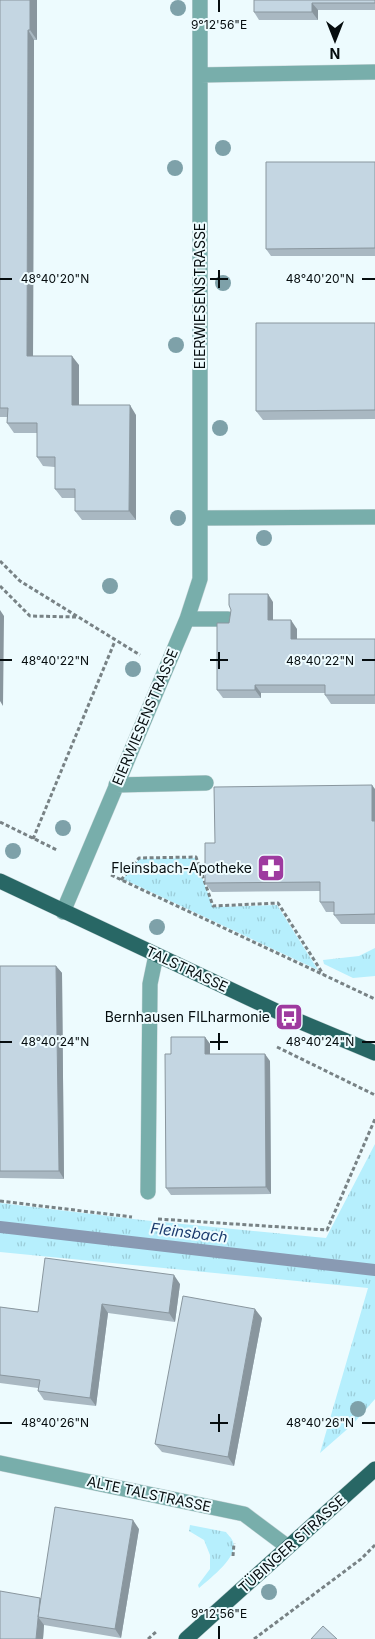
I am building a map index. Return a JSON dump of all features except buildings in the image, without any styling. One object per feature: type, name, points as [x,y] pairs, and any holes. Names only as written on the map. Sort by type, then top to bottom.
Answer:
[{"type":"main road","name":"TALSTRASSE","points":[[0,881],[289,1017],[375,1053]]},
{"type":"main road","name":"TÜBINGER STRASSE","points":[[186,1639],[375,1469]]},
{"type":"street","name":"EIERWIESENSTRASSE","points":[[64,912],[83,862],[187,619],[200,580],[200,0]]},
{"type":"street","points":[[200,75],[375,72]]},
{"type":"street","points":[[200,518],[375,517]]},
{"type":"street","points":[[187,619],[228,619]]},
{"type":"street","points":[[116,785],[206,783]]},
{"type":"street","points":[[148,1192],[150,984],[156,955]]},
{"type":"street","name":"ALTE TALSTRASSE","points":[[0,1463],[244,1514],[288,1547]]},
{"type":"path","points":[[0,560],[20,581],[165,670]]},
{"type":"path","points":[[0,586],[30,616],[77,616]]},
{"type":"path","points":[[34,839],[115,640]]},
{"type":"path","points":[[0,822],[375,999]]},
{"type":"path","points":[[121,880],[139,858],[196,857],[213,906],[278,903],[323,975]]},
{"type":"path","points":[[152,1219],[327,1230],[375,1119]]},
{"type":"path","points":[[0,1201],[133,1217]]},
{"type":"path","points":[[230,1559],[234,1555],[234,1540]]},
{"type":"path","points":[[254,1639],[361,1559],[375,1545]]},
{"type":"path","points":[[148,1639],[163,1625]]},
{"type":"green space","points":[[195,858],[213,907],[277,905],[318,970],[123,879],[139,859]]},
{"type":"green space","points":[[375,948],[375,976],[353,978],[324,964],[323,960],[359,956]]},
{"type":"green space","points":[[375,1144],[375,1399],[352,1425],[320,1453],[368,1288],[0,1252],[0,1203],[142,1220],[326,1238]]},
{"type":"green space","points":[[190,1525],[226,1532],[233,1542],[234,1548],[228,1561],[199,1588],[198,1585],[210,1569],[210,1555],[204,1540],[189,1531]]},
{"type":"waterway","name":"Fleinsbach","points":[[0,1227],[375,1270]]},
{"type":"place","name":"Fleinsbach-Apotheke","points":[[271,868]]},
{"type":"place","name":"Bernhausen FILharmonie","points":[[289,1017]]}]
